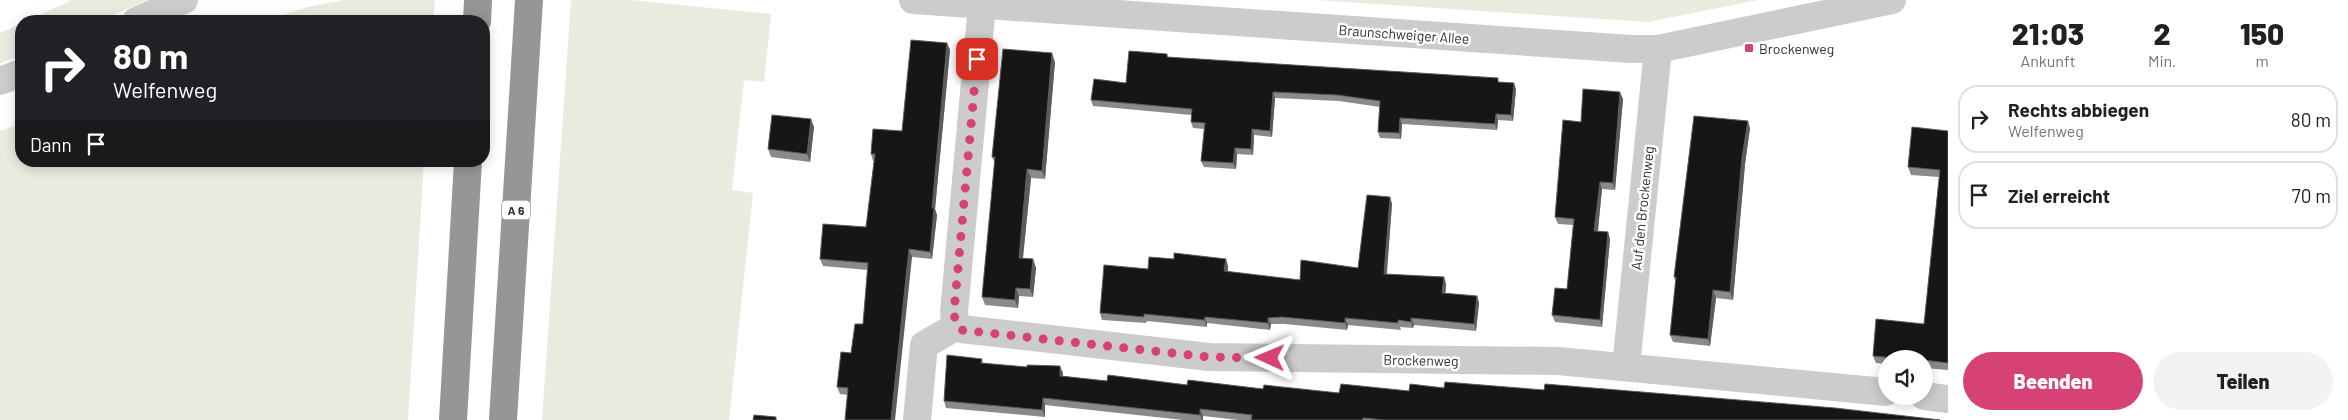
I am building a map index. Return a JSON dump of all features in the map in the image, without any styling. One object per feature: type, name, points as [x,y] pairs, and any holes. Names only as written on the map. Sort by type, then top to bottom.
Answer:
[{"type":"highway","points":[[477,15],[478,0]]},
{"type":"highway","name":"A 6","points":[[503,420],[529,0]]},
{"type":"highway","points":[[453,420],[468,167]]},
{"type":"street","points":[[150,15],[184,0]]},
{"type":"street","name":"Braunschweiger Allee","points":[[913,0],[1631,49],[1658,49],[1892,0]]},
{"type":"street","points":[[917,420],[924,345],[957,326],[954,312],[982,5]]},
{"type":"street","name":"Auf den Brockenweg","points":[[1626,367],[1658,49]]},
{"type":"street","points":[[0,81],[15,76]]},
{"type":"street","name":"Brockenweg","points":[[957,326],[966,332],[1209,357],[1558,361],[1878,391]]},
{"type":"street","points":[[1933,397],[1948,398]]},
{"type":"shaded area","points":[[72,0],[147,0],[113,15],[40,15]]},
{"type":"shaded area","points":[[344,0],[435,0],[434,15],[282,15],[308,7]]},
{"type":"shaded area","points":[[571,0],[631,0],[771,14],[764,82],[744,80],[732,190],[753,193],[729,420],[542,420]]},
{"type":"shaded area","points":[[1317,0],[1758,0],[1648,22]]},
{"type":"shaded area","points":[[15,27],[15,58],[0,63],[0,33]]},
{"type":"shaded area","points":[[15,125],[15,167],[424,167],[408,420],[0,420],[0,131]]},
{"type":"building","points":[[911,40],[947,43],[932,208],[934,208],[930,252],[909,249],[891,420],[845,420],[848,388],[837,387],[841,352],[851,353],[855,324],[863,324],[868,263],[820,259],[823,224],[866,227],[875,154],[871,154],[873,129],[902,131]]},
{"type":"building","points":[[1003,49],[1052,53],[1042,171],[1027,169],[1019,258],[1033,259],[1030,289],[1016,288],[1015,300],[982,297],[995,157],[992,157]]},
{"type":"building","points":[[1129,51],[1167,54],[1167,57],[1498,78],[1498,82],[1514,83],[1511,115],[1496,114],[1495,124],[1400,118],[1399,133],[1378,132],[1380,101],[1337,95],[1273,92],[1270,131],[1252,129],[1251,149],[1235,148],[1233,163],[1201,161],[1205,123],[1191,122],[1192,109],[1091,100],[1094,79],[1126,83]]},
{"type":"building","points":[[1583,89],[1620,92],[1613,183],[1600,182],[1594,231],[1608,232],[1600,320],[1552,315],[1555,288],[1567,289],[1574,219],[1555,217],[1563,120],[1581,122]]},
{"type":"building","points":[[772,115],[811,119],[807,154],[768,149]]},
{"type":"building","points":[[1694,116],[1748,121],[1742,157],[1730,292],[1713,290],[1708,339],[1670,335],[1676,277],[1674,277]]},
{"type":"building","points":[[1912,127],[1948,131],[1948,363],[1933,361],[1933,350],[1878,350],[1878,356],[1873,356],[1876,319],[1924,324],[1940,170],[1908,167]]},
{"type":"building","points":[[1367,195],[1390,197],[1384,274],[1444,277],[1442,293],[1477,296],[1474,324],[1411,318],[1411,322],[1398,320],[1398,323],[1345,318],[1345,323],[1282,317],[1268,318],[1268,323],[1205,317],[1204,320],[1144,314],[1144,317],[1100,313],[1104,265],[1148,269],[1149,257],[1174,259],[1174,253],[1226,259],[1224,271],[1300,280],[1301,260],[1358,268]]},
{"type":"building","points":[[947,355],[982,359],[981,363],[1027,367],[1027,365],[1060,366],[1060,376],[1107,381],[1108,375],[1187,385],[1188,380],[1263,389],[1264,385],[1339,393],[1341,384],[1409,391],[1410,384],[1444,388],[1445,382],[1544,390],[1545,384],[1835,408],[1940,420],[1385,420],[1363,418],[1362,420],[1251,420],[1252,415],[1200,409],[1200,415],[1043,398],[1042,410],[944,401]]},
{"type":"building","points":[[754,415],[776,417],[776,420],[753,420]]},
{"type":"place","name":"Brockenweg","points":[[1749,48]]},
{"type":"route","points":[[977,59],[954,312],[957,326],[966,332],[1209,357],[1270,358]]}]
